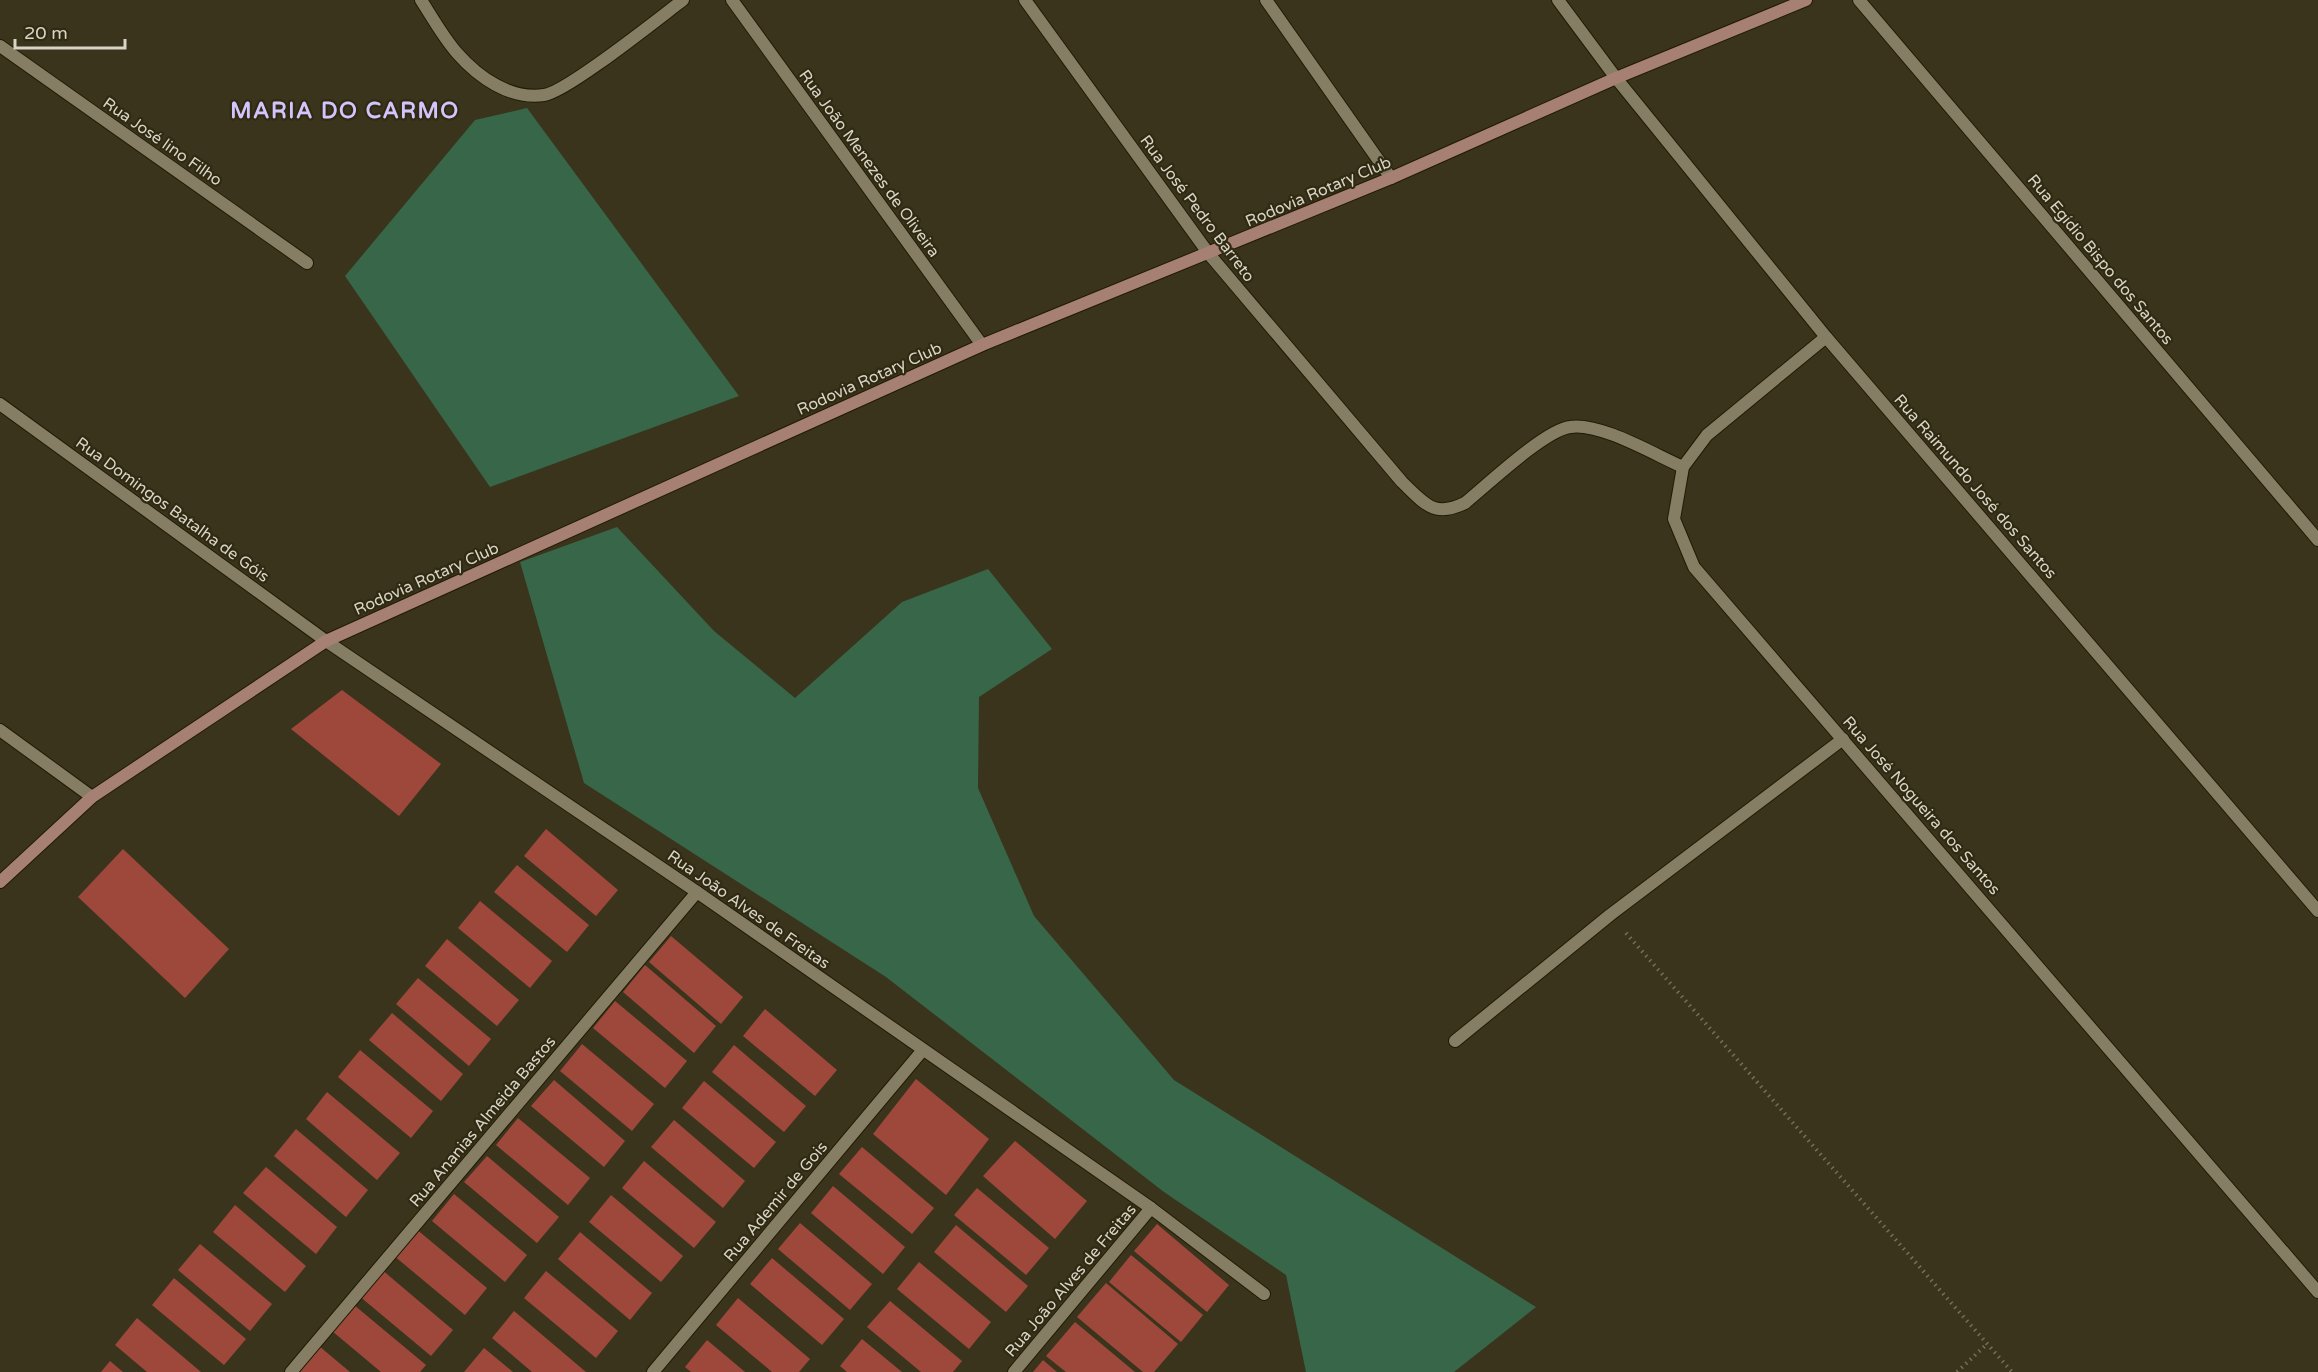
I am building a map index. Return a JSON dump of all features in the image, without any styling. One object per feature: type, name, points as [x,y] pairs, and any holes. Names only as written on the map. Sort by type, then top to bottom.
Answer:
[{"type":"main road","name":"Rodovia Rotary Club","points":[[0,882],[92,797],[326,641],[982,345],[1391,178],[1616,78],[1806,0]]},
{"type":"street","points":[[421,0],[456,52],[478,74],[501,88],[526,96],[546,95],[571,80],[683,0]]},
{"type":"street","name":"Rua João Menezes de Oliveira","points":[[732,0],[982,345]]},
{"type":"street","name":"Rua José Pedro Barreto","points":[[1025,0],[1209,254],[1402,483],[1426,505],[1437,510],[1450,510],[1465,503],[1550,435],[1568,427],[1597,430],[1683,467]]},
{"type":"street","points":[[1266,0],[1391,178]]},
{"type":"street","name":"Rua Raimundo José dos Santos","points":[[1557,0],[1616,78],[1826,337],[2318,911]]},
{"type":"street","name":"Rua Egídio Bispo dos Santos","points":[[1859,0],[2318,540]]},
{"type":"street","name":"Rua José lino Filho","points":[[0,46],[307,262]]},
{"type":"street","name":"Rua José Nogueira dos Santos","points":[[1826,337],[1707,435],[1683,467],[1674,519],[1694,567],[2318,1292]]},
{"type":"street","name":"Rua Domingos Batalha de Góis","points":[[0,404],[326,641]]},
{"type":"street","name":"Rua João Alves de Freitas","points":[[326,641],[697,892],[1150,1208],[1264,1294]]},
{"type":"street","points":[[0,730],[92,797]]},
{"type":"street","points":[[1455,1041],[1610,915],[1843,739]]},
{"type":"street","name":"Rua Ananias Almeida Bastos","points":[[291,1372],[697,892]]},
{"type":"street","name":"Rua Ademir de Gois","points":[[653,1372],[922,1051]]},
{"type":"street","name":"Rua João Alves de Freitas","points":[[1014,1372],[1150,1208]]},
{"type":"path","points":[[1610,915],[2012,1372]]},
{"type":"path","points":[[1957,1372],[1987,1344]]},
{"type":"green space","points":[[527,108],[739,396],[490,487],[345,276],[475,120]]},
{"type":"green space","points":[[617,527],[714,631],[795,698],[902,602],[988,569],[1052,649],[979,697],[978,788],[1034,916],[1174,1080],[1536,1307],[1454,1372],[1306,1372],[1286,1275],[1164,1192],[886,977],[584,783],[520,562]]},
{"type":"building","points":[[342,690],[441,764],[399,816],[291,729]]},
{"type":"building","points":[[546,829],[618,890],[596,916],[524,856]]},
{"type":"building","points":[[123,849],[229,949],[185,998],[78,897]]},
{"type":"building","points":[[517,865],[589,925],[567,952],[494,892]]},
{"type":"building","points":[[480,901],[552,961],[530,988],[458,928]]},
{"type":"building","points":[[671,936],[743,997],[721,1024],[649,962]]},
{"type":"building","points":[[447,939],[519,1000],[497,1026],[425,966]]},
{"type":"building","points":[[645,965],[716,1026],[694,1053],[623,992]]},
{"type":"building","points":[[418,978],[491,1039],[469,1066],[396,1004]]},
{"type":"building","points":[[615,1001],[687,1061],[665,1088],[593,1028]]},
{"type":"building","points":[[765,1009],[837,1070],[815,1096],[743,1036]]},
{"type":"building","points":[[392,1013],[463,1074],[441,1101],[369,1040]]},
{"type":"building","points":[[582,1044],[654,1104],[632,1131],[560,1071]]},
{"type":"building","points":[[734,1045],[806,1106],[784,1132],[712,1072]]},
{"type":"building","points":[[360,1050],[433,1111],[411,1138],[338,1077]]},
{"type":"building","points":[[916,1079],[989,1139],[946,1195],[873,1134]]},
{"type":"building","points":[[554,1080],[625,1141],[604,1167],[531,1106]]},
{"type":"building","points":[[704,1081],[776,1142],[754,1168],[682,1108]]},
{"type":"building","points":[[327,1092],[400,1153],[377,1180],[306,1119]]},
{"type":"building","points":[[518,1118],[590,1178],[568,1205],[496,1145]]},
{"type":"building","points":[[674,1120],[745,1181],[723,1208],[651,1147]]},
{"type":"building","points":[[296,1129],[368,1190],[346,1217],[274,1156]]},
{"type":"building","points":[[1015,1141],[1087,1201],[1055,1239],[983,1176]]},
{"type":"building","points":[[862,1147],[934,1208],[912,1234],[839,1174]]},
{"type":"building","points":[[487,1156],[559,1217],[537,1243],[464,1182]]},
{"type":"building","points":[[644,1161],[716,1222],[694,1248],[622,1188]]},
{"type":"building","points":[[266,1167],[337,1227],[316,1254],[243,1193]]},
{"type":"building","points":[[833,1186],[905,1247],[883,1274],[811,1213]]},
{"type":"building","points":[[977,1188],[1049,1248],[1026,1275],[954,1215]]},
{"type":"building","points":[[454,1194],[527,1255],[505,1282],[432,1221]]},
{"type":"building","points":[[611,1195],[683,1256],[661,1282],[589,1222]]},
{"type":"building","points":[[235,1205],[306,1266],[285,1292],[213,1232]]},
{"type":"building","points":[[800,1223],[872,1284],[850,1310],[778,1249]]},
{"type":"building","points":[[1157,1224],[1229,1285],[1207,1312],[1134,1251]]},
{"type":"building","points":[[956,1225],[1028,1286],[1006,1312],[934,1252]]},
{"type":"building","points":[[415,1228],[487,1288],[465,1315],[393,1255]]},
{"type":"building","points":[[580,1232],[652,1293],[630,1320],[558,1259]]},
{"type":"building","points":[[200,1244],[272,1304],[250,1331],[178,1270]]},
{"type":"building","points":[[1131,1255],[1203,1315],[1181,1342],[1109,1282]]},
{"type":"building","points":[[772,1258],[844,1319],[822,1345],[750,1284]]},
{"type":"building","points":[[919,1262],[991,1322],[969,1349],[897,1289]]},
{"type":"building","points":[[381,1269],[453,1330],[431,1356],[358,1295]]},
{"type":"building","points":[[546,1271],[618,1331],[596,1358],[524,1298]]},
{"type":"building","points":[[174,1278],[246,1339],[224,1365],[152,1305]]},
{"type":"building","points":[[1106,1283],[1178,1344],[1154,1372],[1143,1372],[1077,1317]]},
{"type":"building","points":[[738,1298],[810,1359],[799,1372],[772,1372],[716,1325]]},
{"type":"building","points":[[890,1301],[962,1361],[953,1372],[921,1372],[867,1327]]},
{"type":"building","points":[[354,1305],[426,1365],[420,1372],[381,1372],[332,1331]]},
{"type":"building","points":[[514,1311],[586,1372],[532,1372],[492,1338]]},
{"type":"building","points":[[137,1318],[201,1372],[147,1372],[115,1345]]},
{"type":"building","points":[[1075,1322],[1135,1372],[1066,1372],[1046,1356]]},
{"type":"building","points":[[862,1339],[902,1372],[847,1372],[840,1366]]},
{"type":"building","points":[[707,1340],[745,1372],[691,1372],[685,1367]]},
{"type":"building","points":[[319,1346],[350,1372],[298,1372]]},
{"type":"building","points":[[484,1348],[513,1372],[464,1372]]},
{"type":"building","points":[[1043,1360],[1057,1372],[1033,1372]]},
{"type":"building","points":[[110,1361],[123,1372],[101,1372]]},
{"type":"district","name":"MARIA DO CARMO","points":[[345,110]]}]
